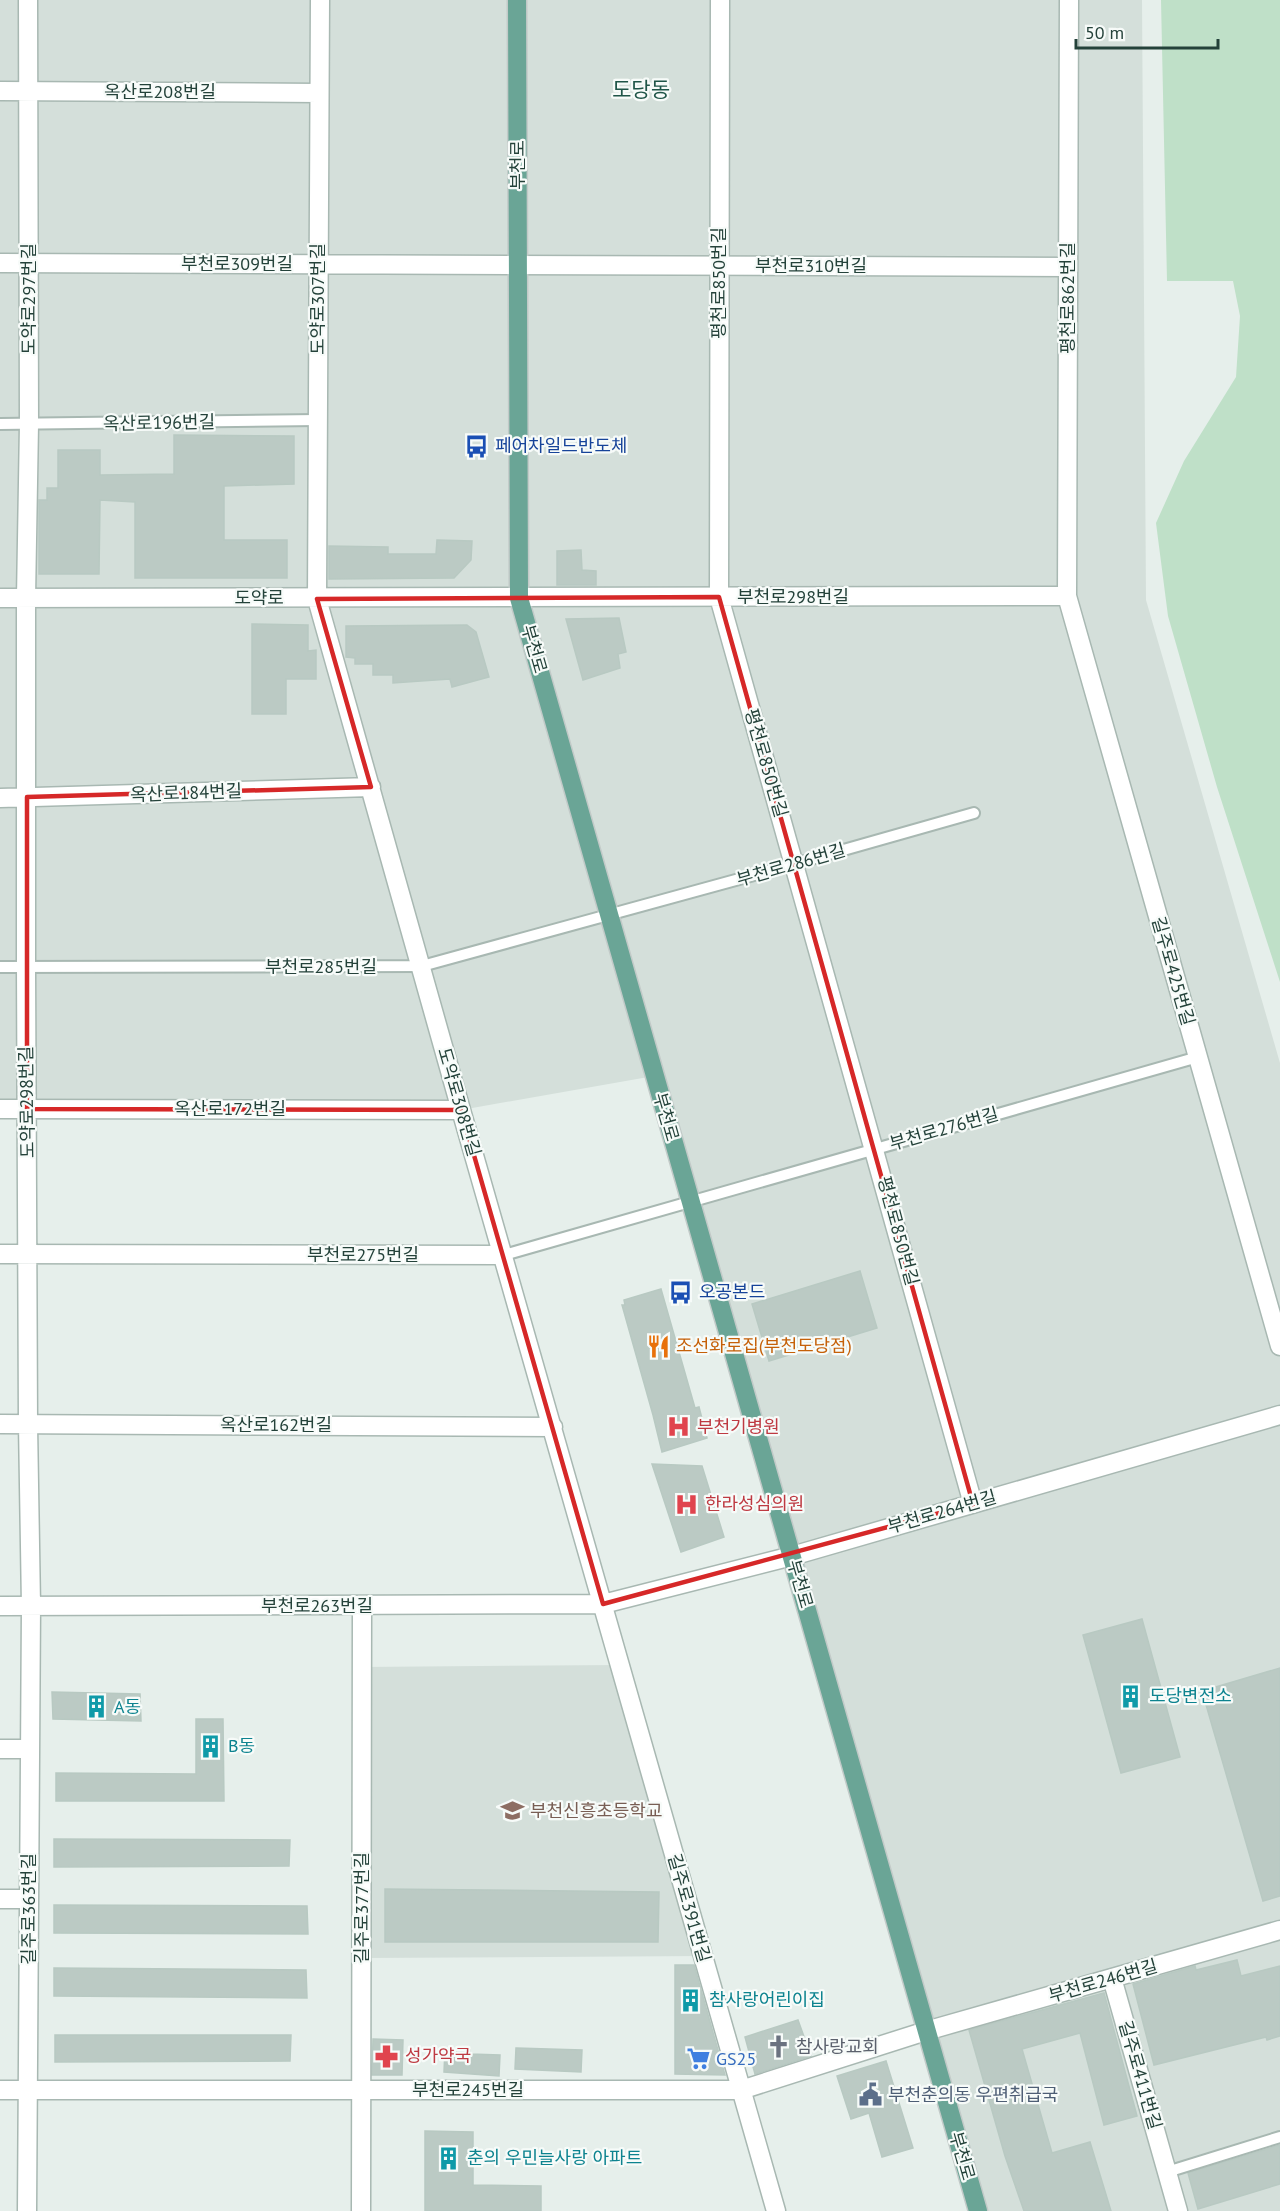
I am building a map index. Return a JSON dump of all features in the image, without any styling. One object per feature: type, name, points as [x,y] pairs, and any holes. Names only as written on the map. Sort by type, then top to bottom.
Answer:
[{"type":"main road","name":"부천로","points":[[517,0],[519,598],[978,2211]]},
{"type":"street","name":"도약로297번길","points":[[26,598],[29,424],[28,0]]},
{"type":"street","name":"도약로307번길","points":[[317,599],[320,0]]},
{"type":"street","name":"평천로850번길","points":[[720,0],[719,597],[973,1503]]},
{"type":"street","name":"평천로862번길","points":[[1067,596],[1068,0]]},
{"type":"street","name":"옥산로208번길","points":[[0,91],[319,93]]},
{"type":"street","name":"부천로309번길","points":[[0,263],[518,266]]},
{"type":"street","name":"부천로310번길","points":[[518,266],[1068,267]]},
{"type":"street","name":"부천로298번길","points":[[519,598],[1067,596]]},
{"type":"street","name":"길주로425번길","points":[[1067,596],[1280,1346]]},
{"type":"street","name":"도약로","points":[[0,598],[519,598]]},
{"type":"street","name":"도약로298번길","points":[[26,598],[28,1424],[32,1606]]},
{"type":"street","name":"도약로308번길","points":[[317,599],[603,1604]]},
{"type":"street","name":"옥산로184번길","points":[[0,798],[371,787]]},
{"type":"street","name":"옥산로172번길","points":[[0,1109],[461,1110]]},
{"type":"street","name":"부천로275번길","points":[[0,1254],[504,1255]]},
{"type":"street","name":"부천로264번길","points":[[603,1604],[792,1556],[1280,1415]]},
{"type":"street","name":"옥산로162번길","points":[[0,1424],[553,1427]]},
{"type":"street","name":"부천로263번길","points":[[0,1606],[603,1604]]},
{"type":"street","name":"길주로391번길","points":[[603,1604],[776,2211]]},
{"type":"street","name":"길주로363번길","points":[[27,2211],[32,1606]]},
{"type":"street","name":"길주로377번길","points":[[361,2211],[362,1606]]},
{"type":"street","points":[[0,1749],[30,1749]]},
{"type":"street","points":[[0,1899],[29,1899]]},
{"type":"street","name":"부천로246번길","points":[[926,2031],[1280,1930]]},
{"type":"street","name":"길주로411번길","points":[[1112,1978],[1178,2211]]},
{"type":"street","name":"부천로245번길","points":[[0,2090],[741,2090],[926,2031]]},
{"type":"lane","name":"옥산로196번길","points":[[0,424],[318,420]]},
{"type":"lane","name":"부천로286번길","points":[[609,915],[974,813]]},
{"type":"lane","name":"부천로285번길","points":[[0,967],[422,966],[609,915]]},
{"type":"lane","name":"부천로276번길","points":[[690,1201],[1198,1057]]},
{"type":"lane","name":"부천로275번길","points":[[504,1255],[690,1201]]},
{"type":"lane","points":[[1167,2172],[1280,2137]]},
{"type":"highlighted area","points":[[719,597],[973,1504],[603,1604],[461,1110],[27,1109],[27,797],[371,787],[317,599]]},
{"type":"shaded area","points":[[0,0],[1142,0],[1146,600],[1280,1063],[1280,2211],[978,2211],[654,1076],[461,1110],[0,1109]]},
{"type":"shaded area","name":"부천신흥초등학교","points":[[620,1665],[703,1956],[362,1958],[362,1667]]},
{"type":"green space","points":[[1161,0],[1280,0],[1280,982],[1217,787],[1168,616],[1156,523],[1184,461],[1236,377],[1240,316],[1233,281],[1167,281]]},
{"type":"building","points":[[174,435],[294,436],[294,484],[224,486],[224,540],[287,540],[287,578],[135,578],[135,502],[100,500],[99,574],[39,574],[39,500],[47,500],[47,488],[58,488],[58,450],[100,450],[100,475],[174,474]]},
{"type":"building","points":[[437,540],[472,541],[471,560],[454,578],[329,579],[329,546],[388,547],[388,554],[436,554]]},
{"type":"building","points":[[581,550],[582,570],[596,571],[596,585],[557,585],[557,551]]},
{"type":"building","points":[[619,618],[626,652],[618,654],[620,668],[583,680],[566,619]]},
{"type":"building","points":[[252,624],[308,625],[308,651],[316,650],[316,679],[286,679],[286,714],[252,714]]},
{"type":"building","points":[[467,625],[476,632],[489,677],[452,687],[450,679],[393,683],[393,675],[373,675],[373,664],[355,664],[355,658],[346,657],[346,626]]},
{"type":"building","points":[[860,1271],[877,1328],[769,1361],[752,1304]]},
{"type":"building","points":[[661,1289],[695,1408],[699,1407],[707,1438],[662,1452],[622,1305],[625,1305],[624,1300]]},
{"type":"building","points":[[652,1464],[702,1466],[724,1537],[681,1552]]},
{"type":"building","name":"도당변전소","points":[[1142,1619],[1180,1757],[1121,1773],[1083,1635]]},
{"type":"building","points":[[1280,1668],[1280,1896],[1263,1901],[1202,1691]]},
{"type":"building","name":"A동","points":[[52,1692],[140,1694],[141,1721],[53,1719]]},
{"type":"building","name":"B동","points":[[196,1719],[223,1719],[224,1801],[56,1801],[56,1773],[196,1774]]},
{"type":"building","points":[[54,1839],[290,1840],[289,1866],[54,1867]]},
{"type":"building","points":[[385,1889],[659,1892],[658,1942],[385,1942]]},
{"type":"building","points":[[54,1905],[307,1906],[308,1934],[54,1933]]},
{"type":"building","points":[[1237,1960],[1241,1976],[1280,1966],[1280,2036],[1267,2040],[1266,2037],[1154,2065],[1133,1984],[1195,1966],[1196,1970]]},
{"type":"building","points":[[675,1965],[694,1965],[725,2075],[675,2074]]},
{"type":"building","points":[[54,1968],[306,1970],[307,1998],[54,1996]]},
{"type":"building","points":[[1104,1993],[1137,2116],[1104,2125],[1080,2033],[1022,2049],[1052,2153],[1090,2142],[1111,2211],[1024,2211],[1005,2156],[969,2030]]},
{"type":"building","name":"참사랑교회","points":[[798,2020],[811,2056],[755,2074],[745,2037]]},
{"type":"building","points":[[55,2035],[291,2035],[290,2061],[55,2062]]},
{"type":"building","name":"성가약국","points":[[373,2039],[403,2040],[402,2075],[372,2075]]},
{"type":"building","points":[[516,2048],[582,2050],[581,2072],[515,2069]]},
{"type":"building","points":[[445,2049],[470,2050],[470,2054],[500,2055],[499,2076],[444,2072]]},
{"type":"building","name":"부천춘의동 우편취급국","points":[[886,2061],[913,2148],[882,2157],[869,2113],[851,2119],[837,2076]]},
{"type":"building","name":"춘의 우민늘사랑 아파트","points":[[425,2131],[473,2132],[473,2185],[541,2186],[541,2211],[425,2211]]},
{"type":"building","points":[[1280,2145],[1280,2184],[1198,2209],[1188,2173]]},
{"type":"place","name":"페어차일드반도체","points":[[477,446]]},
{"type":"place","name":"오공본드","points":[[681,1292]]},
{"type":"place","name":"조선화로집(부천도당점)","points":[[658,1346]]},
{"type":"place","name":"부천기병원","points":[[679,1427]]},
{"type":"place","name":"한라성심의원","points":[[687,1504]]},
{"type":"place","name":"도당변전소","points":[[1131,1696]]},
{"type":"place","name":"A동","points":[[96,1707]]},
{"type":"place","name":"B동","points":[[210,1746]]},
{"type":"place","name":"부천신흥초등학교","points":[[512,1811]]},
{"type":"place","name":"참사랑어린이집","points":[[691,2000]]},
{"type":"place","name":"참사랑교회","points":[[778,2047]]},
{"type":"place","name":"성가약국","points":[[387,2056]]},
{"type":"place","name":"GS25","points":[[698,2059]]},
{"type":"place","name":"부천춘의동 우편취급국","points":[[870,2095]]},
{"type":"place","name":"춘의 우민늘사랑 아파트","points":[[449,2158]]},
{"type":"district","name":"도당동","points":[[641,90]]}]
